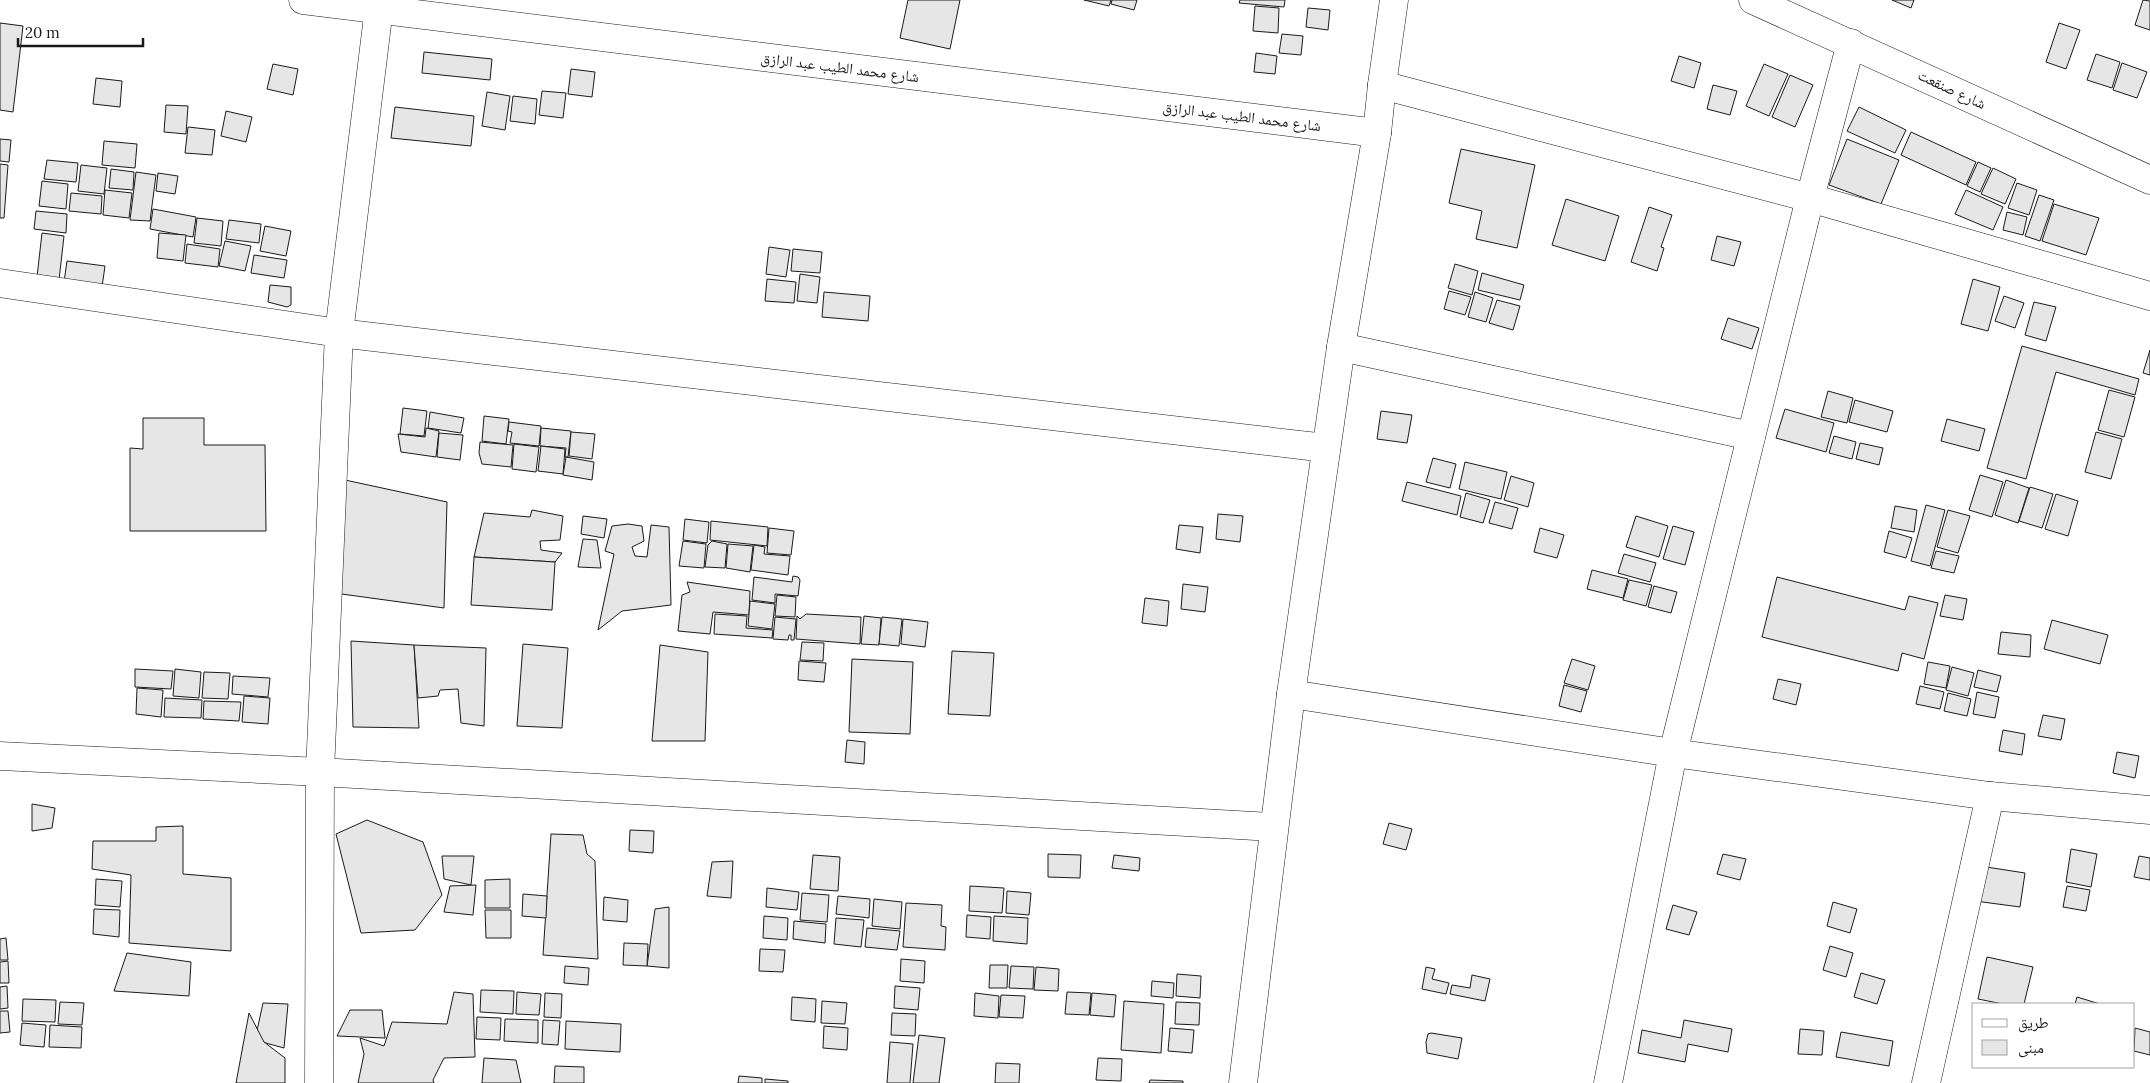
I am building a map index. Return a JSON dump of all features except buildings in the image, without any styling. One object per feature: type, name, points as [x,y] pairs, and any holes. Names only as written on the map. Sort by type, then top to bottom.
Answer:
[{"type":"street","name":"شارع محمد الطيب عبد الرازق","points":[[303,0],[379,5],[1377,133]]},
{"type":"street","points":[[1243,1083],[1273,827],[1291,694],[1341,346],[1377,133],[1394,0]]},
{"type":"street","name":"شارع صنقعت","points":[[1753,0],[2150,180]]},
{"type":"street","points":[[319,1083],[320,772],[339,333],[379,5]]},
{"type":"street","points":[[1608,1083],[1673,753],[1810,198],[1851,43]]},
{"type":"street","points":[[1382,85],[1810,198],[2150,296]]},
{"type":"street","points":[[0,283],[339,333],[1326,448]]},
{"type":"street","points":[[1341,346],[1751,436]]},
{"type":"street","points":[[1291,694],[1673,753],[1990,796],[2150,810]]},
{"type":"street","points":[[0,756],[320,772],[1273,827]]},
{"type":"street","points":[[1926,1083],[1990,796]]}]
